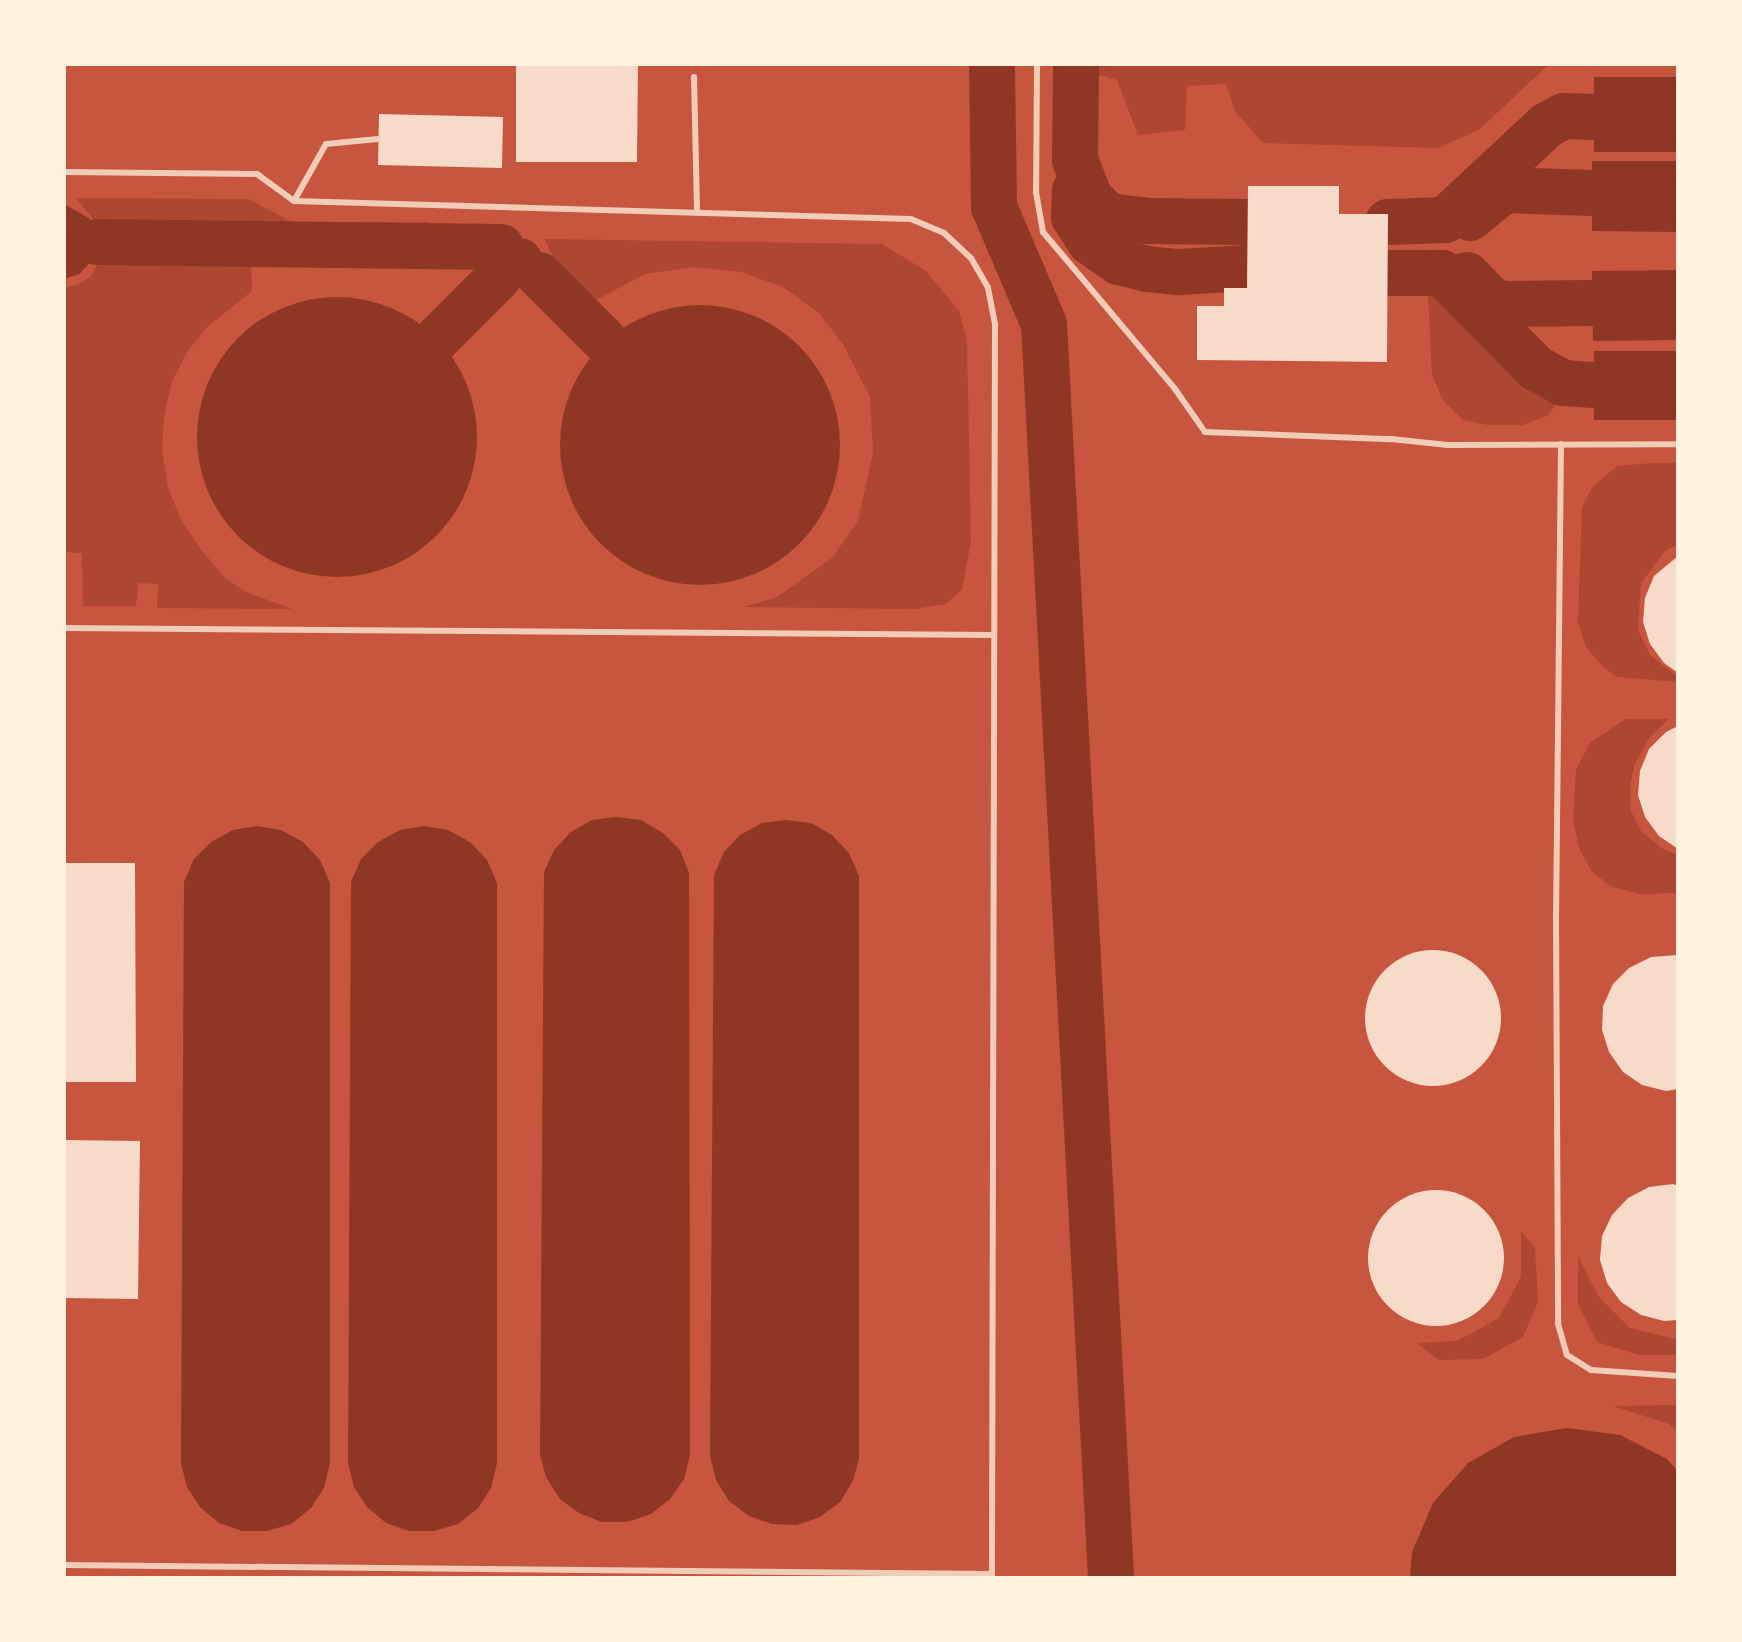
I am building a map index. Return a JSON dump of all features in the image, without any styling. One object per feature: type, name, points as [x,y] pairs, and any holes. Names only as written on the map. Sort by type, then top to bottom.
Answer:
[{"type":"lane","points":[[1037,64],[1036,192],[1043,232],[1175,389],[1205,432],[1391,439],[1448,445],[1678,444]]},
{"type":"lane","points":[[694,77],[697,211]]},
{"type":"lane","points":[[294,201],[326,144],[378,139]]},
{"type":"lane","points":[[64,172],[257,174],[294,201],[911,219],[944,233],[971,258],[988,288],[995,324],[992,1576],[64,1565]]},
{"type":"lane","points":[[1561,444],[1556,915],[1558,1324],[1567,1355],[1591,1370],[1678,1376]]},
{"type":"lane","points":[[64,628],[994,635]]},
{"type":"shaded area","points":[[1096,64],[1549,64],[1480,129],[1439,148],[1263,143],[1235,111],[1226,84],[1187,86],[1185,130],[1138,135],[1117,80],[1096,74]]},
{"type":"shaded area","points":[[1594,77],[1678,77],[1678,152],[1594,152]]},
{"type":"shaded area","points":[[1592,161],[1678,161],[1678,232],[1592,231]]},
{"type":"shaded area","points":[[76,198],[248,199],[292,222],[430,222],[430,240],[104,233]]},
{"type":"shaded area","points":[[64,204],[89,218],[97,242],[88,265],[79,274],[64,279]]},
{"type":"shaded area","points":[[519,238],[536,245],[543,262],[536,279],[519,286],[502,279],[495,262],[502,245]]},
{"type":"shaded area","points":[[545,239],[882,244],[926,271],[959,311],[967,340],[971,542],[962,589],[946,604],[915,609],[744,607],[777,597],[832,558],[858,521],[873,453],[870,397],[844,346],[819,313],[783,287],[741,272],[694,267],[645,274],[583,307],[551,274],[553,259]]},
{"type":"shaded area","points":[[104,253],[251,255],[252,291],[206,328],[187,352],[172,381],[164,416],[162,450],[168,488],[182,522],[200,548],[224,577],[246,592],[292,609],[157,608],[158,584],[138,583],[136,606],[83,606],[82,553],[64,552],[64,287],[78,285],[91,276]]},
{"type":"shaded area","points":[[1678,270],[1678,340],[1593,341],[1592,271]]},
{"type":"shaded area","points":[[1434,284],[1444,287],[1542,384],[1552,392],[1563,393],[1549,415],[1523,425],[1488,425],[1463,420],[1443,400],[1432,375],[1428,296]]},
{"type":"shaded area","points":[[323,297],[351,297],[403,313],[426,328],[446,348],[467,383],[475,410],[475,464],[467,491],[446,526],[426,546],[403,561],[378,571],[351,577],[323,577],[271,561],[248,546],[228,526],[213,503],[203,478],[197,451],[197,423],[213,371],[228,348],[248,328],[271,313],[296,303]]},
{"type":"shaded area","points":[[714,305],[766,321],[789,337],[808,356],[830,391],[838,418],[838,472],[830,499],[817,523],[799,544],[778,562],[754,575],[714,585],[686,585],[646,575],[622,562],[583,523],[570,499],[562,472],[560,431],[570,391],[583,367],[622,328],[646,315],[673,307]]},
{"type":"shaded area","points":[[1594,351],[1678,351],[1678,420],[1594,420]]},
{"type":"shaded area","points":[[1678,463],[1678,545],[1666,550],[1641,583],[1638,630],[1650,655],[1678,677],[1678,682],[1617,677],[1602,666],[1586,647],[1578,622],[1582,507],[1593,486],[1617,466]]},
{"type":"shaded area","points":[[1626,719],[1669,719],[1650,737],[1635,763],[1630,785],[1631,811],[1641,831],[1661,848],[1678,855],[1678,893],[1640,894],[1612,887],[1592,872],[1579,848],[1573,819],[1576,770],[1590,743]]},
{"type":"shaded area","points":[[616,817],[641,820],[663,833],[680,850],[689,873],[690,1455],[684,1479],[670,1499],[651,1514],[627,1522],[602,1522],[579,1513],[560,1499],[546,1477],[540,1454],[544,872],[554,850],[571,832],[592,820]]},
{"type":"shaded area","points":[[786,820],[811,823],[832,835],[849,853],[859,876],[859,1458],[853,1481],[840,1502],[820,1517],[797,1525],[772,1524],[749,1516],[729,1501],[716,1480],[710,1456],[714,875],[724,852],[740,835],[762,823]]},
{"type":"shaded area","points":[[257,826],[281,830],[303,842],[320,860],[330,883],[330,1463],[324,1488],[311,1508],[291,1524],[267,1531],[242,1531],[219,1523],[200,1507],[187,1487],[181,1463],[184,882],[194,859],[211,842],[233,830]]},
{"type":"shaded area","points":[[424,826],[448,830],[470,842],[487,860],[497,883],[497,1463],[491,1488],[478,1508],[458,1524],[434,1531],[409,1531],[386,1523],[367,1507],[354,1487],[348,1463],[351,882],[361,859],[378,842],[400,830]]},
{"type":"shaded area","points":[[1521,1231],[1535,1248],[1538,1302],[1523,1337],[1483,1359],[1439,1360],[1417,1343],[1457,1341],[1499,1318],[1521,1277]]},
{"type":"shaded area","points":[[1578,1256],[1599,1297],[1630,1328],[1678,1340],[1678,1355],[1639,1355],[1597,1342],[1578,1304]]},
{"type":"shaded area","points":[[1678,1405],[1678,1432],[1669,1424],[1613,1406]]},
{"type":"shaded area","points":[[1567,1428],[1620,1435],[1667,1459],[1678,1471],[1678,1578],[1410,1578],[1412,1552],[1433,1503],[1468,1463],[1514,1437]]},
{"type":"building","points":[[516,64],[638,64],[637,162],[516,162]]},
{"type":"building","points":[[379,114],[503,117],[502,168],[378,165]]},
{"type":"building","points":[[1248,186],[1339,186],[1339,214],[1388,214],[1387,362],[1197,360],[1197,306],[1224,306],[1224,288],[1247,288]]},
{"type":"building","points":[[1678,556],[1678,673],[1664,663],[1650,644],[1643,622],[1645,598],[1654,576]]},
{"type":"building","points":[[1678,726],[1678,849],[1659,836],[1645,817],[1638,795],[1640,771],[1649,749],[1666,732]]},
{"type":"building","points":[[64,863],[135,863],[136,1082],[64,1082]]},
{"type":"building","points":[[1433,950],[1459,955],[1481,970],[1496,992],[1501,1018],[1496,1044],[1481,1066],[1459,1081],[1433,1086],[1407,1081],[1385,1066],[1370,1044],[1365,1018],[1370,992],[1385,970],[1407,955]]},
{"type":"building","points":[[1678,955],[1678,1089],[1666,1091],[1642,1085],[1623,1072],[1609,1052],[1602,1030],[1603,1006],[1613,984],[1629,968],[1651,957]]},
{"type":"building","points":[[64,1140],[140,1141],[138,1299],[64,1298]]},
{"type":"building","points":[[1678,1186],[1678,1320],[1664,1321],[1641,1315],[1621,1302],[1607,1283],[1600,1260],[1602,1236],[1612,1215],[1628,1198],[1649,1187]]},
{"type":"building","points":[[1436,1190],[1462,1195],[1484,1210],[1499,1232],[1504,1258],[1499,1284],[1484,1306],[1462,1321],[1436,1326],[1410,1321],[1388,1306],[1373,1284],[1368,1258],[1373,1232],[1388,1210],[1410,1195]]},
{"type":"waterway","points":[[992,64],[994,207],[1044,324],[1111,1578]]},
{"type":"waterway","points":[[1076,64],[1075,160],[1090,198],[1108,216],[1146,221],[1248,222]]},
{"type":"waterway","points":[[1388,222],[1445,220],[1547,125],[1564,116],[1594,117]]},
{"type":"waterway","points":[[1075,190],[1074,217],[1090,242],[1119,262],[1178,272],[1247,268]]},
{"type":"waterway","points":[[1470,218],[1504,190],[1592,193]]},
{"type":"waterway","points":[[97,242],[501,247]]},
{"type":"waterway","points":[[1387,273],[1442,273],[1536,368],[1563,383],[1594,385]]},
{"type":"waterway","points":[[539,275],[604,340]]},
{"type":"waterway","points":[[1467,275],[1490,299],[1502,304],[1592,303]]},
{"type":"waterway","points":[[437,339],[499,277]]}]
